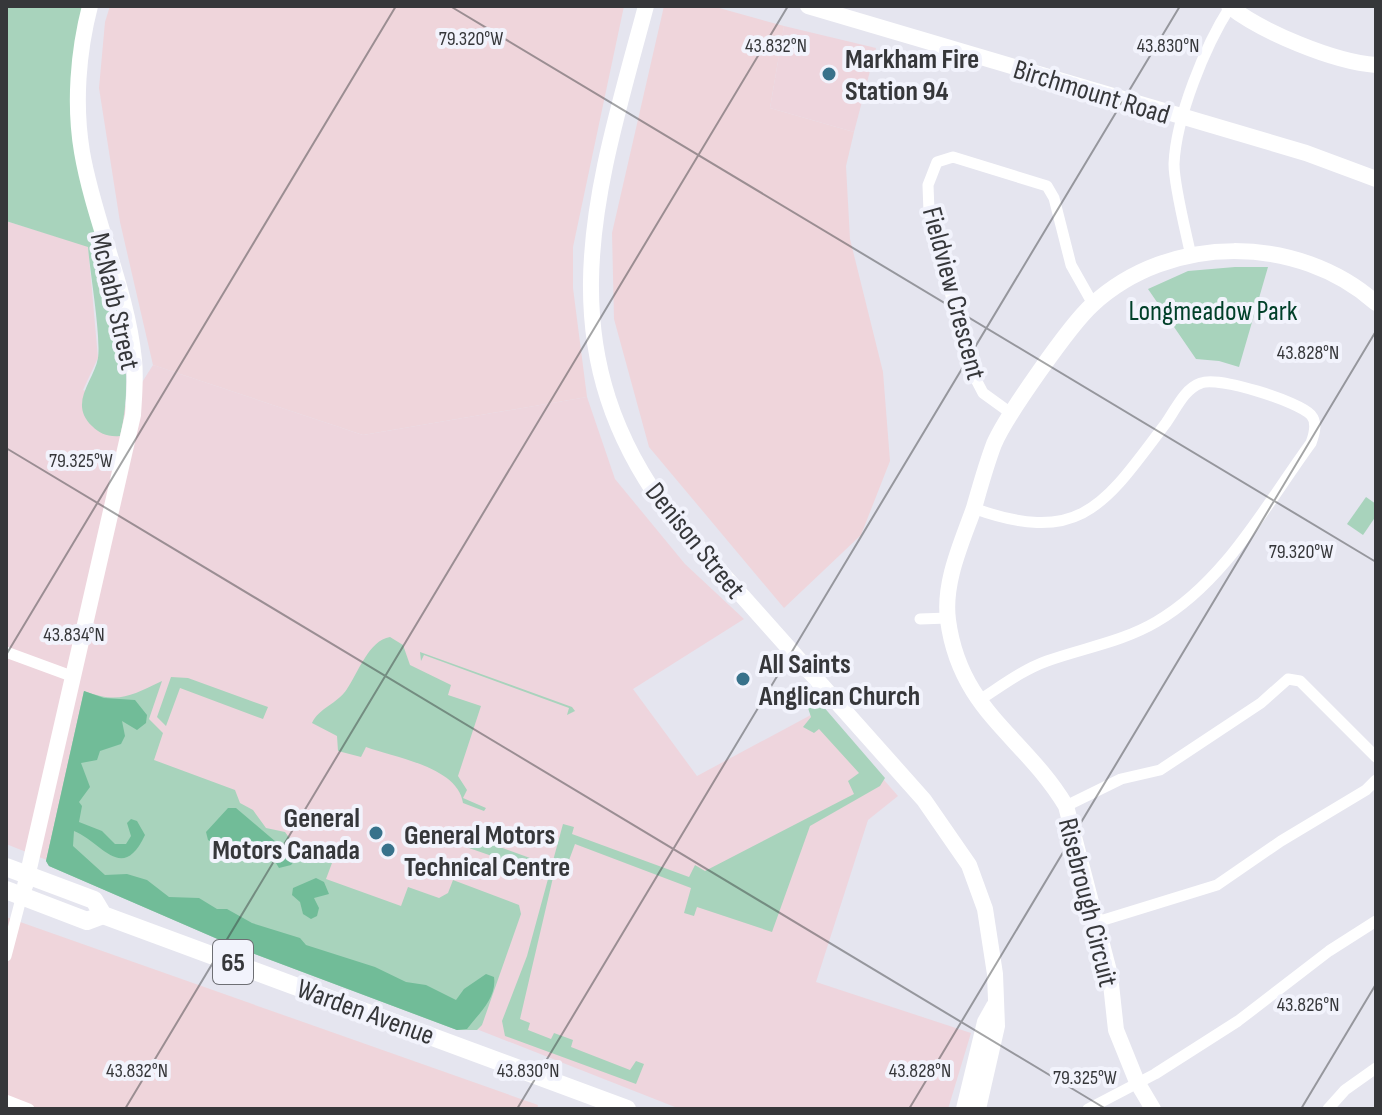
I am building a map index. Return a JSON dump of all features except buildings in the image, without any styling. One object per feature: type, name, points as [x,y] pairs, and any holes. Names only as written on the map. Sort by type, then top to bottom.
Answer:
[{"type":"main road","name":"Warden Avenue","points":[[6,867],[94,900],[103,915],[627,1109]]},
{"type":"main road","name":"Warden Avenue","points":[[14,893],[87,921],[103,915]]},
{"type":"street","name":"McNabb Street","points":[[14,893],[28,876],[131,426],[135,384],[128,326],[81,149],[78,97],[81,51],[90,6]]},
{"type":"street","name":"Denison Street","points":[[646,6],[593,221],[590,263],[593,324],[606,392],[639,468],[671,516],[924,800],[956,842],[985,909],[995,974],[997,1026],[978,1109]]},
{"type":"street","name":"Birchmount Road","points":[[808,6],[1306,153],[1376,179]]},
{"type":"street","points":[[1191,256],[1175,174],[1176,150],[1210,41],[1230,6],[1247,19],[1317,49],[1361,64],[1376,65]]},
{"type":"street","name":"Fieldview Crescent","points":[[1012,414],[983,393],[970,368],[930,220],[928,185],[937,162],[953,157],[1047,186],[1054,198],[1071,265],[1093,304]]},
{"type":"street","name":"Risebrough Circuit","points":[[1153,1109],[1137,1082],[1116,1030],[1110,975],[1066,806],[1056,789],[978,701],[959,663],[948,618],[953,571],[994,444],[1012,414],[1093,304],[1131,279],[1191,256],[1222,250],[1291,256],[1339,277],[1376,303]]},
{"type":"street","points":[[973,508],[1008,521],[1033,524],[1059,523],[1091,511],[1122,478],[1180,401],[1200,383],[1221,381],[1289,403],[1311,415],[1315,423],[1311,443],[1249,530],[1207,582],[1180,606],[1155,622],[1112,642],[1045,662],[978,701]]},
{"type":"street","points":[[920,619],[948,618]]},
{"type":"street","points":[[6,652],[74,677]]},
{"type":"street","points":[[1066,806],[1121,779],[1160,770],[1261,703],[1288,679],[1300,681],[1376,757]]},
{"type":"street","points":[[1097,922],[1217,885],[1281,841],[1366,790],[1376,780]]},
{"type":"street","points":[[6,956],[14,893]]},
{"type":"street","points":[[1088,1109],[1238,1021],[1329,951],[1376,921]]},
{"type":"street","name":"Denison Street","points":[[964,1109],[985,1022],[994,1006]]},
{"type":"street","points":[[1328,1109],[1345,1090],[1376,1068]]},
{"type":"street","points":[[6,1100],[29,1109]]},
{"type":"shaded area","points":[[110,6],[624,6],[573,247],[573,288],[587,397],[363,435],[153,365],[120,222],[99,88],[105,22]]},
{"type":"shaded area","points":[[664,6],[712,6],[784,26],[770,108],[854,132],[846,166],[850,239],[883,372],[890,461],[861,535],[784,608],[649,447],[614,319],[612,233]]},
{"type":"shaded area","points":[[784,26],[876,48],[854,132],[770,108]]},
{"type":"shaded area","points":[[6,221],[88,246],[98,358],[83,390],[127,406],[153,365],[363,435],[587,397],[615,479],[685,564],[744,619],[633,689],[697,776],[822,709],[898,796],[868,820],[816,982],[971,1033],[948,1109],[680,1109],[6,844]]},
{"type":"shaded area","points":[[6,917],[538,1105],[537,1109],[6,1109]]},
{"type":"green space","points":[[6,6],[83,6],[73,67],[72,104],[78,144],[119,313],[125,355],[126,396],[120,436],[98,431],[82,409],[84,392],[96,367],[99,348],[88,247],[6,221]]},
{"type":"green space","name":"Longmeadow Park","points":[[1268,267],[1239,367],[1196,359],[1148,289],[1188,271]]},
{"type":"green space","points":[[1366,497],[1376,504],[1376,516],[1363,535],[1347,524]]},
{"type":"green space","points":[[390,637],[403,645],[410,665],[451,685],[448,695],[481,706],[458,776],[467,790],[463,798],[486,808],[484,811],[463,803],[459,791],[438,772],[366,747],[361,757],[338,751],[337,736],[312,723],[319,713],[343,694],[376,644]]},
{"type":"green space","points":[[420,652],[572,707],[575,711],[567,715],[569,708],[424,655],[421,661]]},
{"type":"green space","points":[[171,677],[188,678],[268,707],[263,719],[180,688],[166,726],[157,717]]},
{"type":"green space","points":[[162,681],[149,719],[163,733],[154,760],[235,790],[240,803],[253,810],[266,828],[285,832],[296,847],[310,850],[318,858],[332,863],[326,879],[401,906],[408,887],[439,898],[448,893],[453,880],[519,905],[521,914],[482,1025],[477,1030],[457,1030],[236,947],[49,866],[46,861],[84,691],[116,698]]},
{"type":"green space","points":[[84,691],[104,698],[135,700],[147,715],[146,723],[137,730],[122,721],[125,736],[121,744],[100,751],[97,760],[81,763],[90,787],[79,802],[82,806],[79,822],[102,831],[115,844],[126,844],[131,836],[127,823],[131,819],[137,821],[145,835],[128,857],[120,858],[111,856],[74,831],[73,846],[105,875],[127,874],[147,880],[169,897],[199,898],[252,923],[300,938],[306,945],[375,967],[406,982],[426,985],[456,1000],[464,989],[486,974],[494,977],[490,998],[467,1029],[457,1030],[236,947],[49,866],[46,861]]},
{"type":"green space","points":[[807,705],[822,705],[885,778],[880,786],[810,826],[772,932],[697,907],[694,916],[684,913],[691,888],[575,844],[565,871],[555,869],[520,1019],[530,1023],[528,1030],[551,1039],[554,1033],[573,1040],[571,1047],[630,1070],[636,1061],[644,1064],[636,1084],[505,1036],[502,1021],[527,956],[563,824],[574,827],[572,834],[689,877],[695,865],[705,871],[854,794],[848,781],[859,773],[819,729],[814,733],[803,727],[811,717]]},
{"type":"green space","points":[[228,808],[236,808],[296,859],[291,865],[279,868],[271,855],[256,858],[241,848],[228,852],[208,840],[206,832]]},
{"type":"green space","points":[[478,839],[530,858],[525,878],[517,874],[518,865],[466,847]]},
{"type":"green space","points":[[316,878],[324,882],[329,894],[314,898],[319,908],[317,916],[311,919],[303,914],[300,902],[292,895],[293,888]]},
{"type":"place","name":"Markham Fire Station 94","points":[[829,74]]},
{"type":"place","name":"All Saints Anglican Church","points":[[743,679]]},
{"type":"place","name":"General Motors Canada","points":[[376,833]]},
{"type":"place","name":"General Motors Technical Centre","points":[[388,850]]}]
